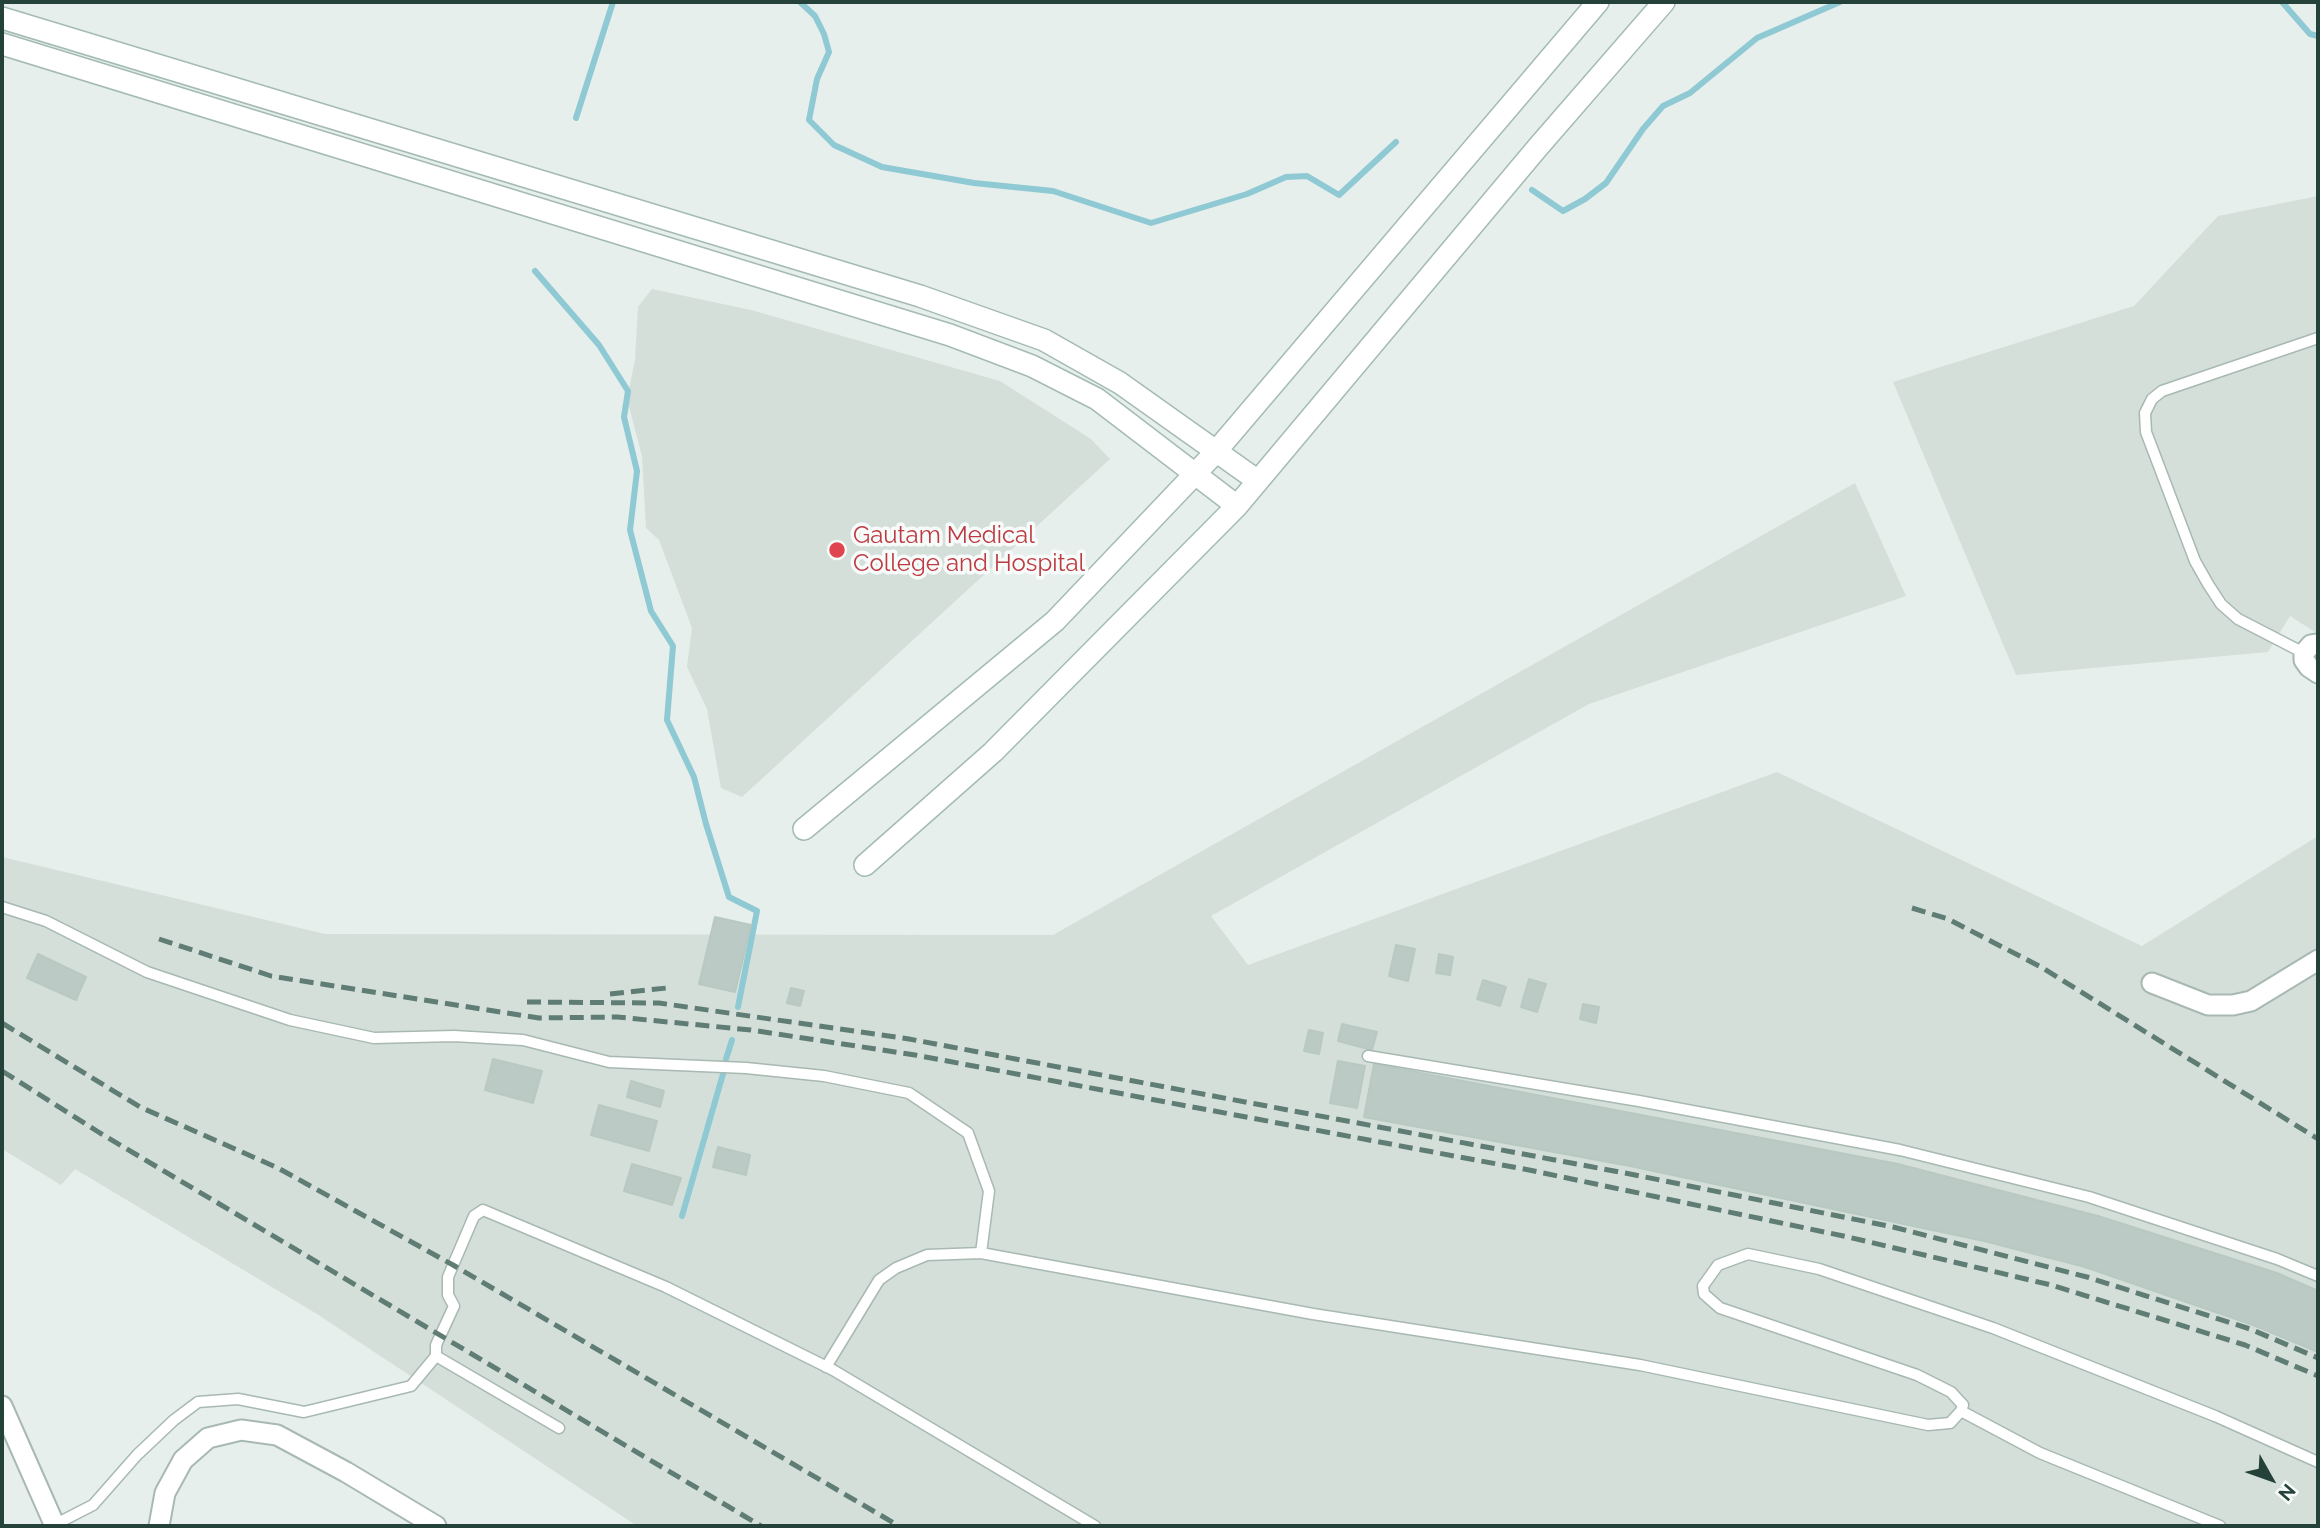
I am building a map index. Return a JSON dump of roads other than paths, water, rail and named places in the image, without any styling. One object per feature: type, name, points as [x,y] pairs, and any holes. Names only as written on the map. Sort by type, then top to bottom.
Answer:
[{"type":"street","points":[[804,828],[1055,621],[1216,451],[1598,2]]},
{"type":"street","points":[[865,865],[993,752],[1237,506],[1529,158],[1664,2]]},
{"type":"street","points":[[2,18],[919,296],[1031,335],[1120,383],[1258,481]]},
{"type":"street","points":[[2,44],[950,335],[1032,366],[1097,399],[1237,506]]},
{"type":"street","points":[[2311,649],[2304,660],[2318,673]]},
{"type":"street","points":[[2152,983],[2208,1005],[2233,1005],[2251,1001],[2318,960]]},
{"type":"street","points":[[2,1406],[54,1526]]},
{"type":"street","points":[[159,1526],[165,1493],[183,1460],[208,1438],[241,1430],[277,1435],[346,1472],[436,1526]]},
{"type":"lane","points":[[2311,649],[2238,619],[2221,604],[2195,561],[2146,432],[2145,413],[2152,399],[2162,391],[2318,338]]},
{"type":"lane","points":[[2,907],[46,921],[147,972],[289,1020],[374,1038],[454,1036],[523,1040],[609,1062],[746,1068],[824,1076],[909,1093],[968,1133],[989,1191],[981,1253]]},
{"type":"lane","points":[[1368,1056],[1639,1101],[1900,1150],[2089,1197],[2277,1259],[2318,1276]]},
{"type":"lane","points":[[54,1526],[93,1505],[137,1455],[174,1420],[198,1402],[238,1399],[304,1412],[411,1386],[436,1356],[436,1345],[454,1306],[448,1295],[448,1277],[474,1216],[483,1210],[666,1287],[826,1367],[1095,1526]]},
{"type":"lane","points":[[826,1367],[879,1280],[896,1268],[927,1255],[981,1253],[1313,1314],[1640,1365],[1928,1425],[1950,1423],[1961,1411],[1963,1405],[1951,1392],[1917,1375],[1720,1308],[1704,1294],[1703,1286],[1717,1265],[1748,1254],[1819,1269],[1993,1328],[2215,1416],[2318,1462]]},
{"type":"lane","points":[[436,1356],[559,1428]]},
{"type":"lane","points":[[1961,1411],[2040,1453],[2220,1526]]},
{"type":"waterway","points":[[576,118],[613,2]]},
{"type":"waterway","points":[[800,2],[815,16],[829,52],[817,79],[809,120],[834,145],[882,167],[974,183],[1053,191],[1151,223],[1247,194],[1286,177],[1307,176],[1339,195],[1396,142]]},
{"type":"waterway","points":[[1532,190],[1563,211],[1585,199],[1606,183],[1643,129],[1663,106],[1690,93],[1757,38],[1840,2]]},
{"type":"waterway","points":[[2282,2],[2310,34],[2318,36]]},
{"type":"waterway","points":[[535,271],[599,345],[628,391],[624,417],[637,471],[630,530],[651,611],[673,646],[667,720],[694,777],[729,897],[757,911],[738,1007]]},
{"type":"waterway","points":[[726,1059],[732,1040]]},
{"type":"waterway","points":[[682,1216],[723,1074]]},
{"type":"railway","points":[[1912,908],[1948,919],[2041,967],[2318,1139]]},
{"type":"railway","points":[[159,939],[271,976],[539,1018],[617,1017],[751,1030],[915,1055],[1529,1170],[1848,1237],[2051,1285],[2245,1345],[2318,1376]]},
{"type":"railway","points":[[610,994],[667,988]]},
{"type":"railway","points":[[527,1002],[659,1003],[909,1039],[1630,1174],[1893,1227],[2087,1277],[2250,1329],[2318,1358]]},
{"type":"railway","points":[[2,1023],[140,1107],[278,1168],[453,1265],[899,1526]]},
{"type":"railway","points":[[2,1071],[100,1133],[761,1526]]},
{"type":"place","name":"Gautam Medical College and Hospital","points":[[837,550]]}]
